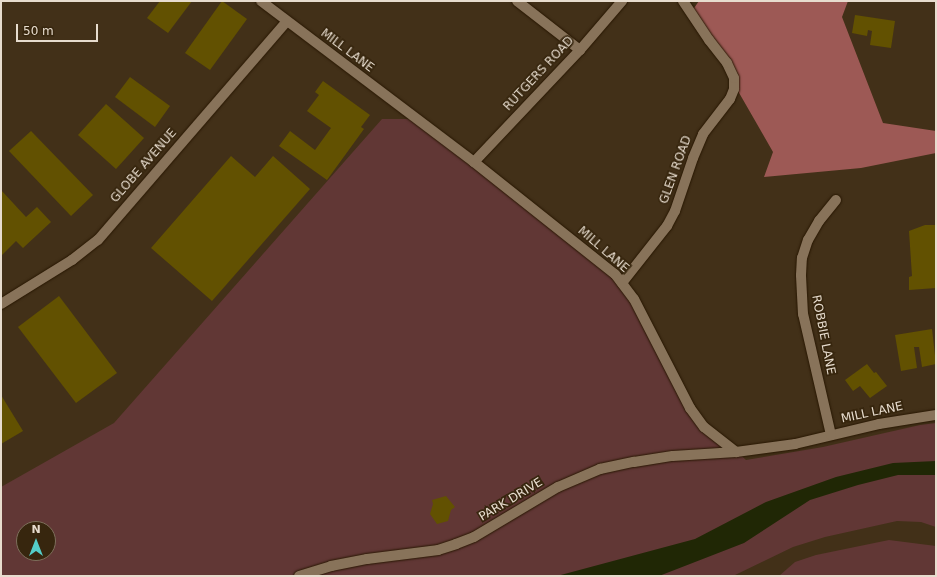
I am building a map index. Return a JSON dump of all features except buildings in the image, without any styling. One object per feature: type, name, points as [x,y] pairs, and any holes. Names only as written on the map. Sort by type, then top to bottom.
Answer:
[{"type":"street","name":"MILL LANE","points":[[261,1],[474,162],[615,274],[634,299],[690,408],[704,427],[736,452],[795,444],[879,424],[936,415]]},
{"type":"street","points":[[517,1],[580,50]]},
{"type":"street","name":"RUTGERS ROAD","points":[[474,162],[580,50],[622,1]]},
{"type":"street","name":"GLEN ROAD","points":[[622,283],[676,211],[693,158],[703,134],[730,99],[734,89],[734,78],[727,63],[709,40],[683,1]]},
{"type":"street","name":"GLOBE AVENUE","points":[[1,304],[72,260],[98,240],[287,21]]},
{"type":"street","name":"ROBBIE LANE","points":[[831,435],[804,314],[801,275],[802,258],[808,240],[819,220],[836,200]]},
{"type":"street","name":"PARK DRIVE","points":[[299,576],[331,566],[367,559],[438,550],[456,544],[474,537],[558,487],[600,469],[673,456],[736,452]]},
{"type":"shaded area","points":[[699,1],[848,1],[842,17],[883,123],[936,131],[936,153],[861,168],[764,177],[773,152],[692,11]]},
{"type":"shaded area","points":[[382,119],[416,119],[615,274],[690,408],[746,460],[823,447],[920,425],[936,423],[936,527],[921,522],[897,521],[825,537],[793,547],[733,576],[1,576],[1,487],[114,423]]},
{"type":"shaded area","points":[[936,461],[936,475],[898,475],[858,485],[810,500],[744,543],[659,576],[557,576],[695,539],[766,502],[836,477],[893,463]]},
{"type":"shaded area","points":[[889,540],[936,546],[936,576],[779,576],[795,562],[816,555]]}]
